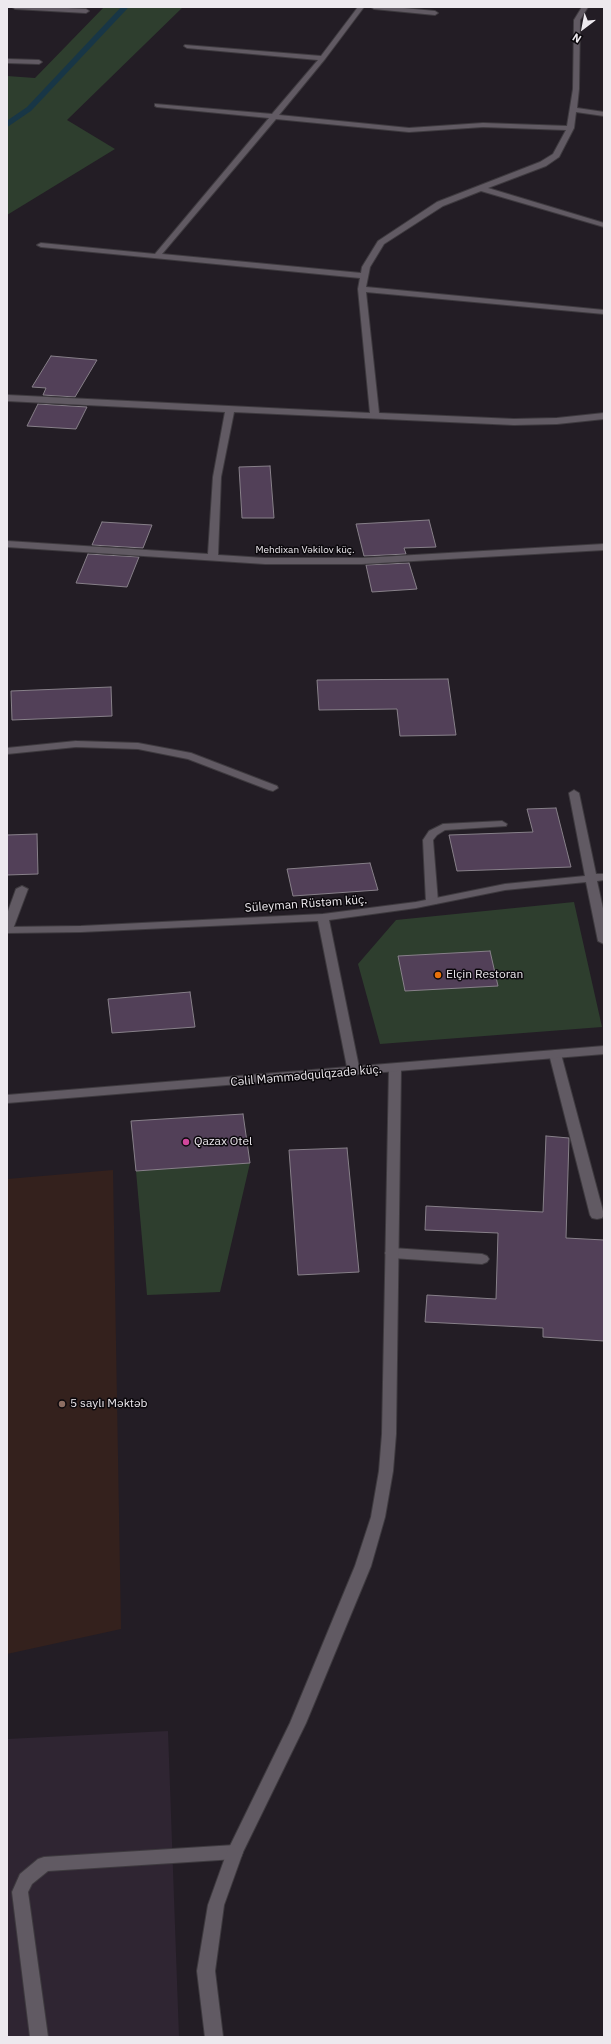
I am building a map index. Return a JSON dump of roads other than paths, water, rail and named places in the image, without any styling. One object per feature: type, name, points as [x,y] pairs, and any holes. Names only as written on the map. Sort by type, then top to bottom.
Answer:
[{"type":"street","points":[[16,7],[86,11]]},
{"type":"street","points":[[157,256],[323,58],[361,7]]},
{"type":"street","points":[[374,7],[436,13]]},
{"type":"street","points":[[375,416],[362,289],[363,276],[366,268],[381,243],[440,204],[543,164],[556,155],[570,128],[576,89],[578,20],[585,7]]},
{"type":"street","points":[[187,46],[323,58]]},
{"type":"street","points":[[7,61],[39,62]]},
{"type":"street","points":[[157,105],[409,130],[483,125],[570,128]]},
{"type":"street","points":[[573,110],[604,114]]},
{"type":"street","points":[[479,188],[604,225]]},
{"type":"street","points":[[41,245],[363,276]]},
{"type":"street","points":[[362,289],[604,312]]},
{"type":"street","points":[[7,398],[230,410],[522,422],[556,421],[604,416]]},
{"type":"street","points":[[213,558],[217,477],[230,410]]},
{"type":"street","name":"Mehdixan Vəkilov küç.","points":[[7,544],[265,561],[362,561],[604,547]]},
{"type":"street","points":[[7,751],[76,744],[138,746],[191,756],[274,788]]},
{"type":"street","points":[[574,793],[604,941]]},
{"type":"street","points":[[432,902],[428,840],[433,833],[443,827],[502,824]]},
{"type":"street","name":"Süleyman Rüstəm küç.","points":[[7,929],[81,929],[323,917],[369,912],[432,902],[505,887],[604,877]]},
{"type":"street","points":[[7,929],[22,889]]},
{"type":"street","points":[[323,917],[354,1072]]},
{"type":"street","name":"Cəlil Məmmədqulqzadə küç.","points":[[7,1099],[354,1072],[604,1050]]},
{"type":"street","points":[[555,1054],[597,1215]]},
{"type":"street","points":[[214,2037],[206,1971],[216,1905],[235,1852],[298,1723],[363,1566],[378,1517],[386,1471],[389,1434],[395,1068]]},
{"type":"street","points":[[392,1253],[482,1259]]},
{"type":"street","points":[[39,2037],[20,1892],[26,1879],[44,1864],[235,1852]]},
{"type":"waterway","points":[[7,124],[29,109],[125,7]]},
{"type":"place","name":"Elçin Restoran","points":[[438,975]]},
{"type":"place","name":"Qazax Otel","points":[[186,1142]]},
{"type":"place","name":"5 saylı Məktəb","points":[[62,1404]]}]
